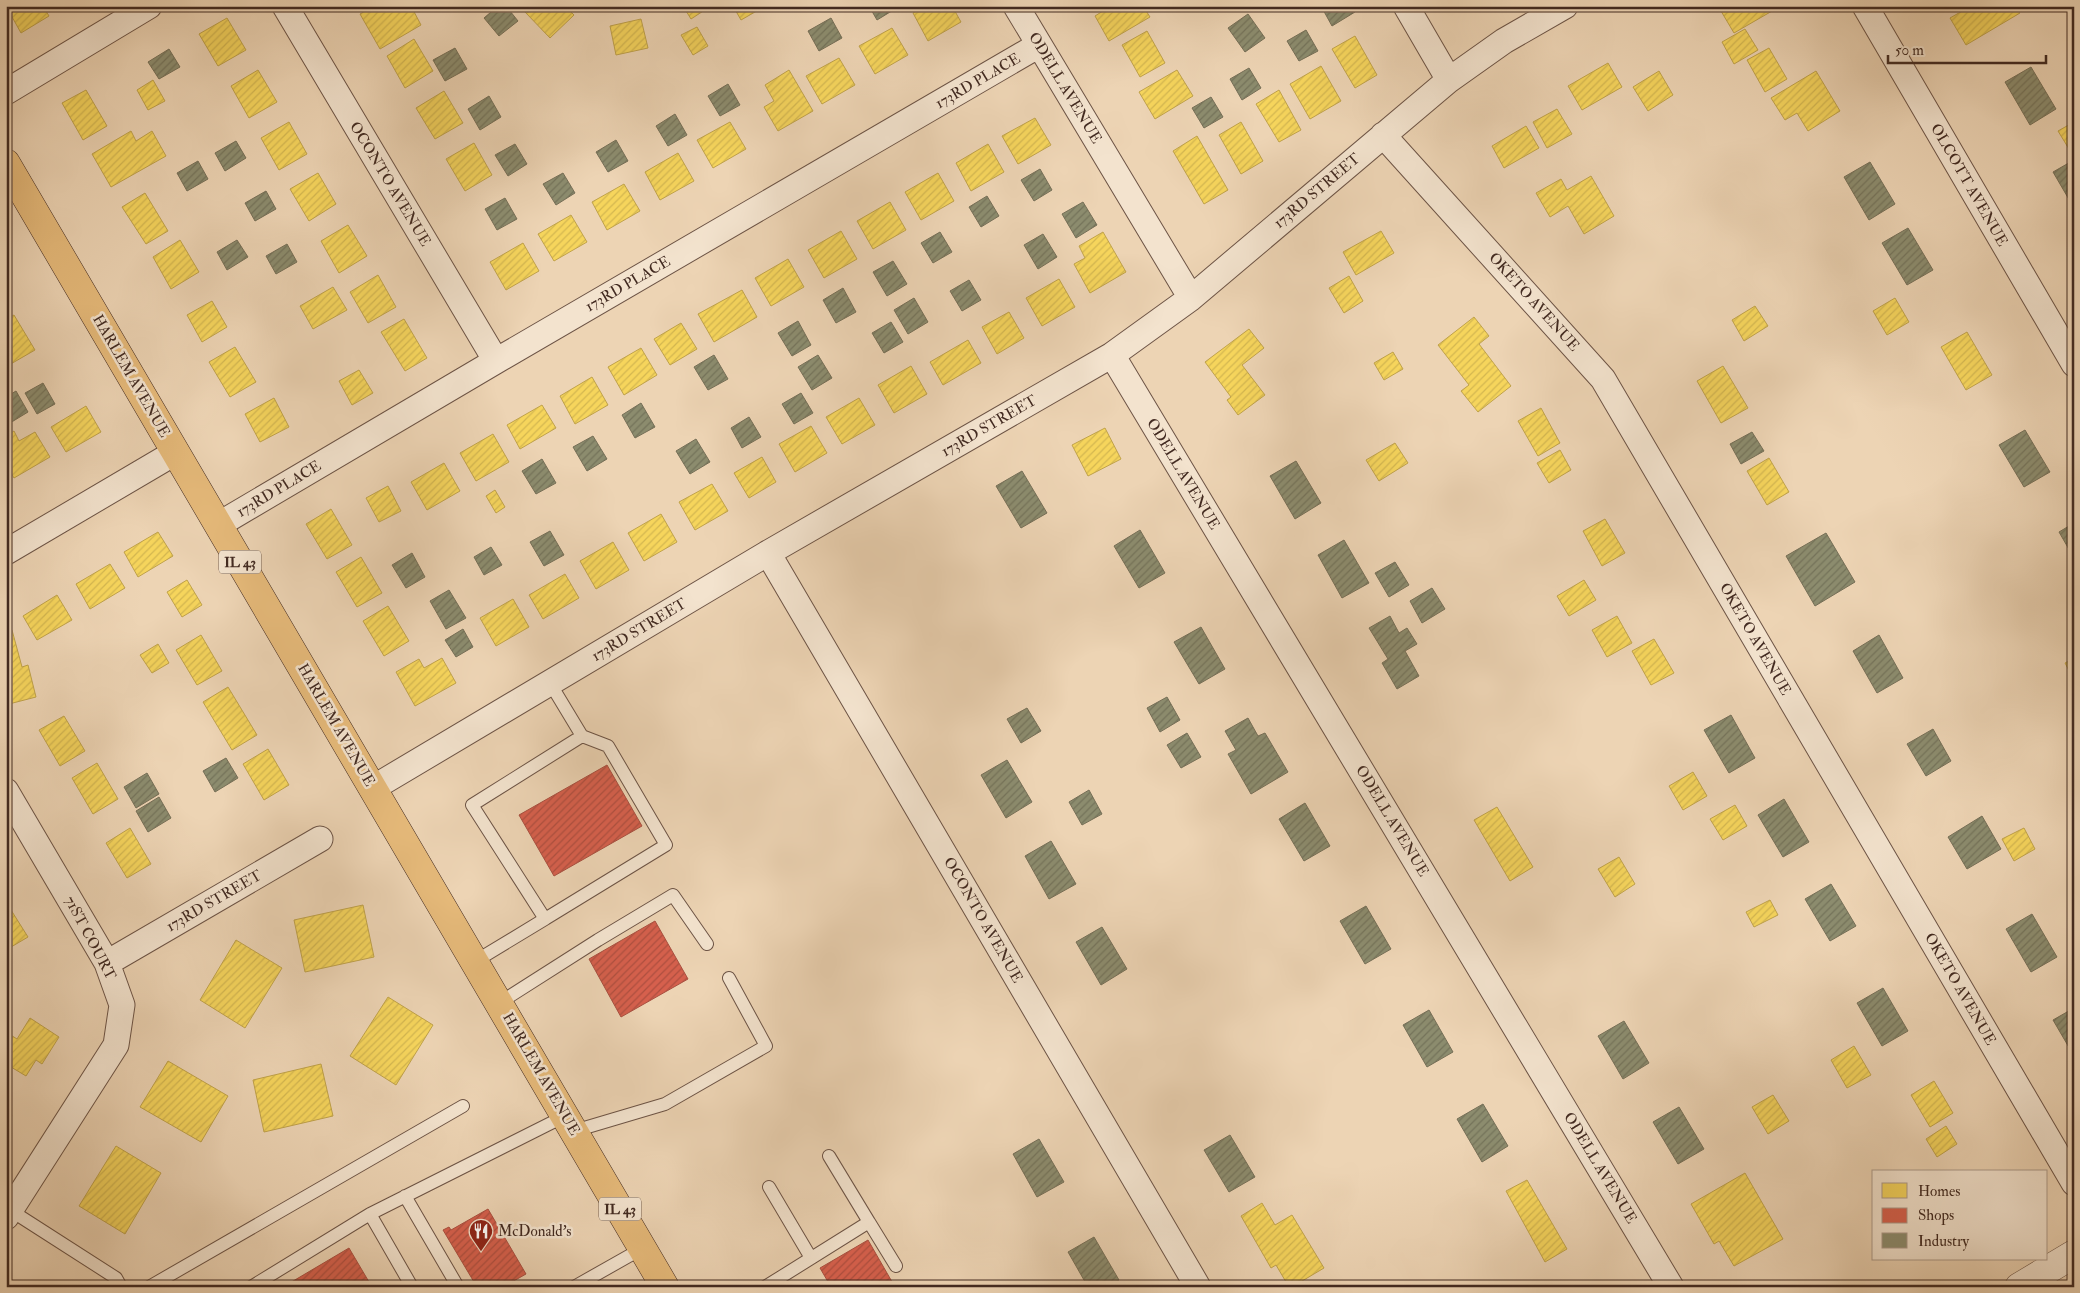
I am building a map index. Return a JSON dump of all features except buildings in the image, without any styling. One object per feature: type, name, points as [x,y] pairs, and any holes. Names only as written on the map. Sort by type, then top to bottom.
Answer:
[{"type":"main road","name":"HARLEM AVENUE","points":[[6,163],[665,1287]]},
{"type":"street","points":[[6,92],[149,6]]},
{"type":"street","name":"OCONTO AVENUE","points":[[285,6],[496,361]]},
{"type":"street","name":"ODELL AVENUE","points":[[1016,6],[1191,298]]},
{"type":"street","points":[[1406,6],[1449,80]]},
{"type":"street","name":"173RD STREET","points":[[373,788],[768,553],[1112,355],[1191,298],[1449,80],[1504,41],[1565,6]]},
{"type":"street","name":"OLCOTT AVENUE","points":[[1865,6],[2074,364]]},
{"type":"street","name":"173RD PLACE","points":[[218,525],[496,361],[1039,46]]},
{"type":"street","name":"OKETO AVENUE","points":[[1383,135],[1603,379],[2074,1183]]},
{"type":"street","name":"ODELL AVENUE","points":[[1112,355],[1671,1287]]},
{"type":"street","points":[[6,552],[176,452]]},
{"type":"street","name":"OCONTO AVENUE","points":[[768,553],[1198,1287]]},
{"type":"street","name":"71ST COURT","points":[[6,791],[107,964],[122,1005],[116,1045],[11,1202]]},
{"type":"street","name":"173RD STREET","points":[[107,964],[320,839]]},
{"type":"street","points":[[2019,1287],[2074,1254]]},
{"type":"lane","points":[[474,962],[666,845],[608,746],[582,736],[550,683]]},
{"type":"lane","points":[[544,919],[472,805],[582,736]]},
{"type":"lane","points":[[499,1003],[598,940],[673,896],[707,944]]},
{"type":"lane","points":[[251,1287],[370,1214],[405,1196],[569,1124],[665,1104],[766,1046],[729,978]]},
{"type":"lane","points":[[149,1287],[463,1106]]},
{"type":"lane","points":[[828,1156],[896,1266]]},
{"type":"lane","points":[[769,1187],[811,1258]]},
{"type":"lane","points":[[405,1196],[458,1287]]},
{"type":"lane","points":[[11,1202],[118,1282],[132,1287]]},
{"type":"lane","points":[[370,1214],[412,1287]]},
{"type":"lane","points":[[765,1287],[869,1222]]},
{"type":"lane","points":[[574,1287],[643,1248]]},
{"type":"place","name":"McDonald's","points":[[481,1252]]}]
